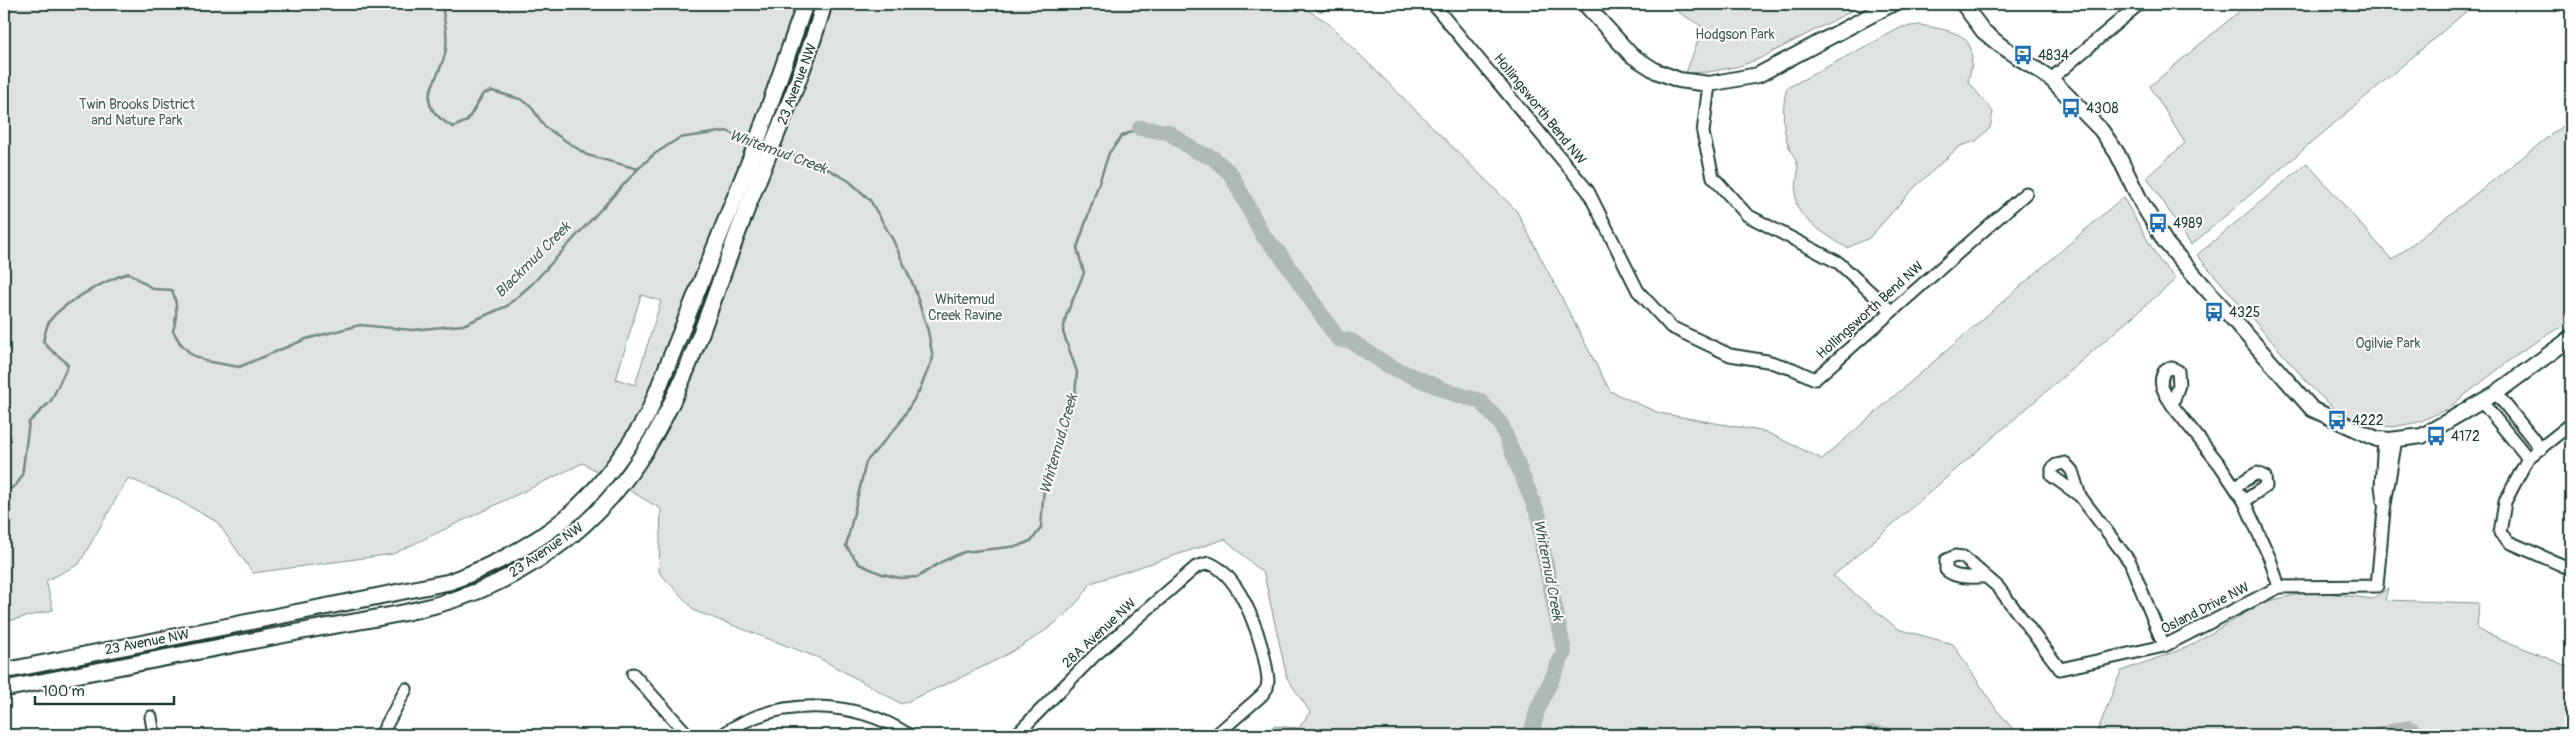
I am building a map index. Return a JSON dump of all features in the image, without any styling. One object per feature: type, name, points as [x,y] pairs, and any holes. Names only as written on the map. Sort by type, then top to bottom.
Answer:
[{"type":"main road","name":"23 Avenue NW","points":[[4,689],[416,610],[490,585],[545,554],[589,521],[616,493],[644,456],[684,377],[743,198],[770,106],[806,4]]},
{"type":"main road","name":"23 Avenue NW","points":[[4,671],[439,584],[484,569],[535,541],[557,526],[602,484],[630,446],[648,414],[743,198],[786,115],[824,4]]},
{"type":"street","name":"Hollingsworth Bend NW","points":[[1433,4],[1588,191],[1638,291],[1671,327],[1730,354],[1767,361],[1793,369],[1815,379],[2026,193]]},
{"type":"street","points":[[1585,4],[1631,55],[1656,71],[1679,80],[1709,84],[1758,75],[1892,4]]},
{"type":"street","points":[[1963,4],[1984,30],[2000,45],[2051,79],[2082,108],[2110,141],[2152,223],[2166,243],[2312,409],[2377,439],[2422,436],[2496,392],[2571,338]]},
{"type":"street","points":[[2051,79],[2138,4]]},
{"type":"street","points":[[1709,84],[1703,133],[1713,177],[1748,215],[1839,263],[1891,311]]},
{"type":"street","points":[[2496,392],[2541,449]]},
{"type":"street","points":[[2481,401],[2528,458]]},
{"type":"street","points":[[2172,405],[2235,486],[2244,501],[2270,559],[2279,587]]},
{"type":"street","points":[[2571,424],[2528,458],[2505,502],[2500,533],[2509,542],[2571,569]]},
{"type":"street","name":"Osland Drive NW","points":[[1986,577],[1998,587],[2060,669],[2164,646],[2279,587],[2377,586],[2384,510],[2381,486],[2390,439]]},
{"type":"street","points":[[2235,486],[2257,473],[2265,477],[2266,486],[2244,501]]},
{"type":"street","points":[[2080,496],[2130,562],[2164,646]]},
{"type":"street","name":"28A Avenue NW","points":[[1016,735],[1095,655],[1196,567],[1209,563],[1220,569],[1245,603],[1268,675],[1267,688],[1259,698],[1216,735]]},
{"type":"street","points":[[633,674],[688,735]]},
{"type":"street","points":[[381,735],[406,690]]},
{"type":"street","points":[[722,735],[762,715],[796,708],[841,709],[880,719],[909,735]]},
{"type":"street","points":[[151,717],[154,735]]},
{"type":"green space","name":"Whitemud Creek Ravine","points":[[4,4],[1298,4],[1327,22],[1516,210],[1610,391],[1659,413],[1766,432],[1822,459],[2123,197],[2159,260],[2176,279],[1833,576],[1898,629],[1953,644],[1996,709],[2018,735],[1262,735],[1273,726],[1299,728],[1310,712],[1287,678],[1264,574],[1225,539],[1091,583],[1076,604],[1056,622],[1032,639],[979,669],[902,704],[819,658],[695,611],[659,572],[661,509],[583,463],[393,554],[253,573],[217,522],[169,495],[128,478],[79,564],[46,581],[53,610],[4,622]],"holes":[[[641,295],[661,301],[635,385],[616,379]]]},
{"type":"green space","name":"Hodgson Park","points":[[1665,4],[1865,4],[1761,58],[1740,66],[1709,72],[1686,73],[1703,27]]},
{"type":"green space","points":[[2248,4],[2475,4],[2191,245],[2147,177],[2185,143],[2150,86]]},
{"type":"green space","points":[[1920,25],[1955,33],[1969,44],[1972,53],[1968,81],[1993,112],[1990,128],[1976,141],[1960,146],[1914,188],[1869,238],[1847,248],[1814,226],[1803,215],[1797,205],[1798,166],[1786,138],[1783,116],[1787,88],[1902,27]]},
{"type":"green space","name":"Ogilvie Park","points":[[2571,119],[2571,321],[2523,350],[2447,409],[2419,422],[2393,427],[2364,423],[2336,410],[2313,389],[2197,255],[2307,163],[2392,260]]},
{"type":"green space","points":[[2388,588],[2385,600],[2479,603],[2477,629],[2571,668],[2571,735],[2096,735],[2121,671],[2188,647],[2264,602],[2312,591],[2373,599]]},
{"type":"waterway","name":"Whitemud Creek","points":[[442,4],[446,48],[429,102],[432,110],[453,127],[467,121],[483,94],[492,91],[520,99],[530,105],[545,127],[587,155],[638,169],[653,155],[679,138],[727,131],[751,143]]},
{"type":"waterway","name":"Whitemud Creek","points":[[776,150],[817,163],[849,181],[870,200],[893,240],[914,287],[928,331],[933,358],[919,391],[899,424],[866,462],[846,546],[859,564],[882,574],[900,578],[918,577],[941,562],[964,552],[1019,546],[1032,540],[1041,528],[1044,485],[1075,396],[1077,372],[1063,332],[1066,316],[1084,273],[1077,248],[1109,153],[1122,136],[1140,128]]},
{"type":"waterway","name":"Whitemud Creek","points":[[1140,128],[1168,132],[1194,150],[1213,158],[1231,174],[1263,236],[1279,253],[1338,339],[1351,341],[1389,366],[1452,393],[1480,401],[1501,424],[1539,517],[1543,550],[1564,652],[1537,711],[1531,735]]},
{"type":"waterway","name":"Blackmud Creek","points":[[4,490],[10,489],[19,482],[22,476],[29,422],[51,401],[68,365],[49,349],[43,341],[48,324],[64,307],[98,286],[129,273],[153,289],[172,290],[176,310],[173,331],[180,343],[191,354],[205,361],[239,367],[306,339],[360,325],[412,330],[463,325],[507,306],[533,283],[638,169]]},
{"type":"waterway","name":"Whitemud Creek","points":[[2379,735],[2409,728],[2421,735]]},
{"type":"waterway","name":"Whitemud Creek","points":[[1868,735],[1871,733],[1886,735]]},
{"type":"place","name":"4834","points":[[2023,55]]},
{"type":"place","name":"4308","points":[[2071,108]]},
{"type":"place","name":"4989","points":[[2158,223]]},
{"type":"place","name":"4325","points":[[2214,312]]},
{"type":"place","name":"4222","points":[[2337,420]]},
{"type":"place","name":"4172","points":[[2436,436]]},
{"type":"park label","name":"Twin Brooks District and Nature Park","points":[[137,112]]}]
